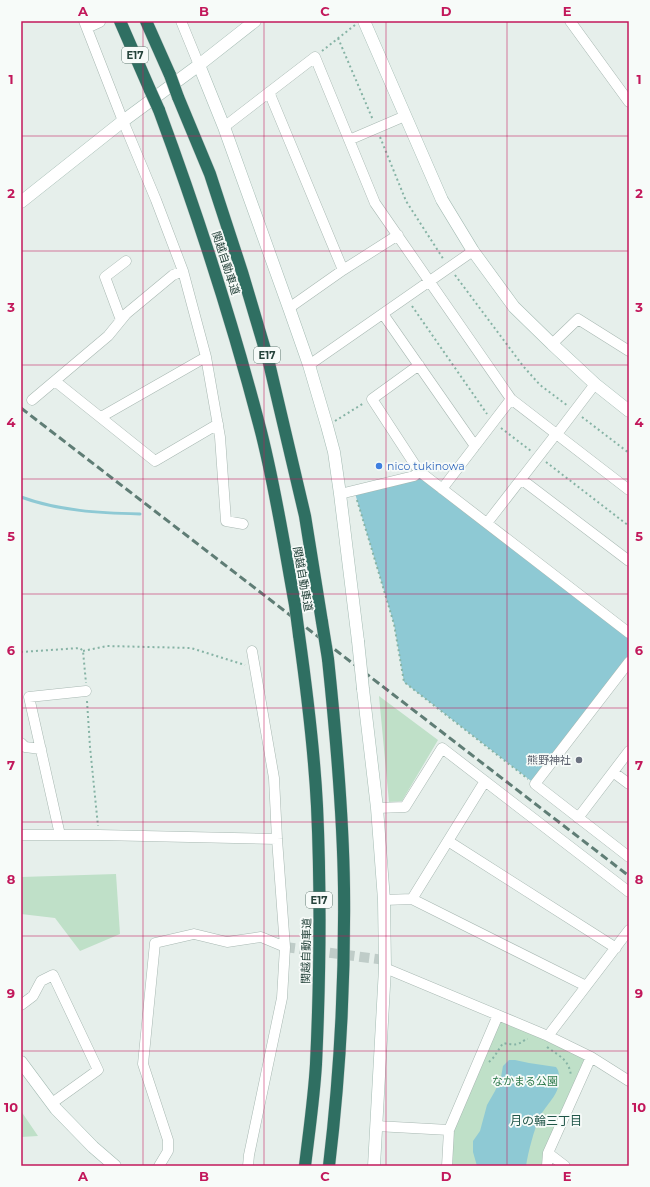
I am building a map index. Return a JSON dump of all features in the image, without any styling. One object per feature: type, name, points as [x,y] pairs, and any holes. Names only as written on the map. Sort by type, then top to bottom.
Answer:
[{"type":"highway","name":"関越自動車道","points":[[120,21],[159,110],[215,271],[260,425],[276,500],[295,605],[310,722],[317,806],[320,890],[316,1065],[305,1166]]},
{"type":"highway","name":"関越自動車道","points":[[146,21],[170,75],[210,174],[270,364],[305,516],[328,659],[335,721],[341,805],[344,888],[338,1068],[329,1166]]},
{"type":"street","points":[[181,21],[224,127],[289,308],[309,365],[334,452],[377,808],[384,900],[385,968],[374,1166]]},
{"type":"street","points":[[21,202],[123,121],[199,65],[255,21]]},
{"type":"street","points":[[364,21],[442,200],[473,252],[514,307],[595,384],[629,410]]},
{"type":"street","points":[[570,21],[629,102]]},
{"type":"street","points":[[100,22],[86,24],[183,271],[206,357],[220,437],[226,522],[243,524]]},
{"type":"street","points":[[224,127],[315,57],[375,203],[511,399],[629,490]]},
{"type":"street","points":[[269,92],[343,270]]},
{"type":"street","points":[[349,140],[405,116]]},
{"type":"street","points":[[289,308],[343,270],[398,236]]},
{"type":"street","points":[[309,365],[473,252]]},
{"type":"street","points":[[121,320],[104,277],[126,261]]},
{"type":"street","points":[[32,400],[108,336],[126,314],[172,275],[183,271]]},
{"type":"street","points":[[383,314],[475,446]]},
{"type":"street","points":[[552,344],[578,320],[629,351]]},
{"type":"street","points":[[101,417],[206,357]]},
{"type":"street","points":[[419,366],[372,399],[419,471],[629,633]]},
{"type":"street","points":[[55,380],[155,461],[218,424]]},
{"type":"street","points":[[487,523],[595,384]]},
{"type":"street","points":[[442,489],[511,399]]},
{"type":"street","points":[[340,494],[414,476],[419,471]]},
{"type":"street","points":[[521,479],[629,562]]},
{"type":"street","points":[[248,1166],[282,998],[285,947],[274,778],[252,651]]},
{"type":"street","points":[[629,662],[535,784],[629,857]]},
{"type":"street","points":[[60,835],[29,697],[86,691]]},
{"type":"street","points":[[21,743],[25,747],[41,749]]},
{"type":"street","points":[[377,808],[405,807],[442,748],[629,892]]},
{"type":"street","points":[[578,818],[629,752]]},
{"type":"street","points":[[613,772],[629,784]]},
{"type":"street","points":[[412,899],[485,781]]},
{"type":"street","points":[[21,835],[99,835],[277,839]]},
{"type":"street","points":[[448,841],[616,948]]},
{"type":"street","points":[[384,900],[412,899],[586,986]]},
{"type":"street","points":[[548,1036],[629,930]]},
{"type":"street","points":[[159,1166],[168,1151],[168,1140],[143,1064],[155,943],[194,934],[227,942],[261,936],[285,947]]},
{"type":"street","points":[[385,968],[548,1036],[591,1058],[629,1081]]},
{"type":"street","points":[[21,1005],[33,996],[41,980],[53,975],[98,1070],[52,1103]]},
{"type":"street","points":[[447,1166],[449,1130],[498,1015]]},
{"type":"street","points":[[547,1166],[548,1153],[591,1058]]},
{"type":"street","points":[[21,1062],[52,1103],[93,1147],[115,1166]]},
{"type":"street","points":[[376,1126],[449,1130]]},
{"type":"street","points":[[548,1153],[565,1166]]},
{"type":"path","points":[[315,57],[360,21]]},
{"type":"path","points":[[327,426],[371,398],[372,399]]},
{"type":"path","points":[[354,490],[394,624],[404,682],[535,784]]},
{"type":"path","points":[[21,652],[80,648],[83,651],[107,646],[191,648],[255,668]]},
{"type":"path","points":[[83,651],[90,747],[99,835]]},
{"type":"path","points":[[486,1066],[494,1057],[503,1042],[511,1045],[518,1045],[526,1039],[530,1040]]},
{"type":"path","points":[[546,1047],[564,1059],[570,1068],[572,1079]]},
{"type":"green space","points":[[379,696],[438,740],[402,801],[389,802]]},
{"type":"green space","points":[[116,874],[120,934],[80,951],[55,918],[21,914],[21,877]]},
{"type":"green space","name":"なかまる公園","points":[[498,1015],[591,1057],[547,1166],[447,1166],[449,1130]]},
{"type":"green space","points":[[21,1111],[38,1136],[21,1137]]},
{"type":"water","points":[[419,471],[629,633],[629,662],[535,784],[404,682],[394,624],[354,490]]},
{"type":"water","points":[[509,1060],[556,1067],[559,1076],[559,1085],[555,1095],[538,1122],[526,1166],[477,1166],[473,1152],[473,1141],[480,1131],[487,1105],[501,1077],[503,1066]]},
{"type":"waterway","points":[[21,497],[35,502],[65,508],[95,512],[140,514]]},
{"type":"tunnel","points":[[285,947],[385,960]]},
{"type":"railway","points":[[21,408],[629,876]]},
{"type":"place","name":"nico tukinowa","points":[[379,466]]},
{"type":"place","name":"熊野神社","points":[[579,760]]},
{"type":"district","name":"月の輪三丁目","points":[[546,1120]]}]
